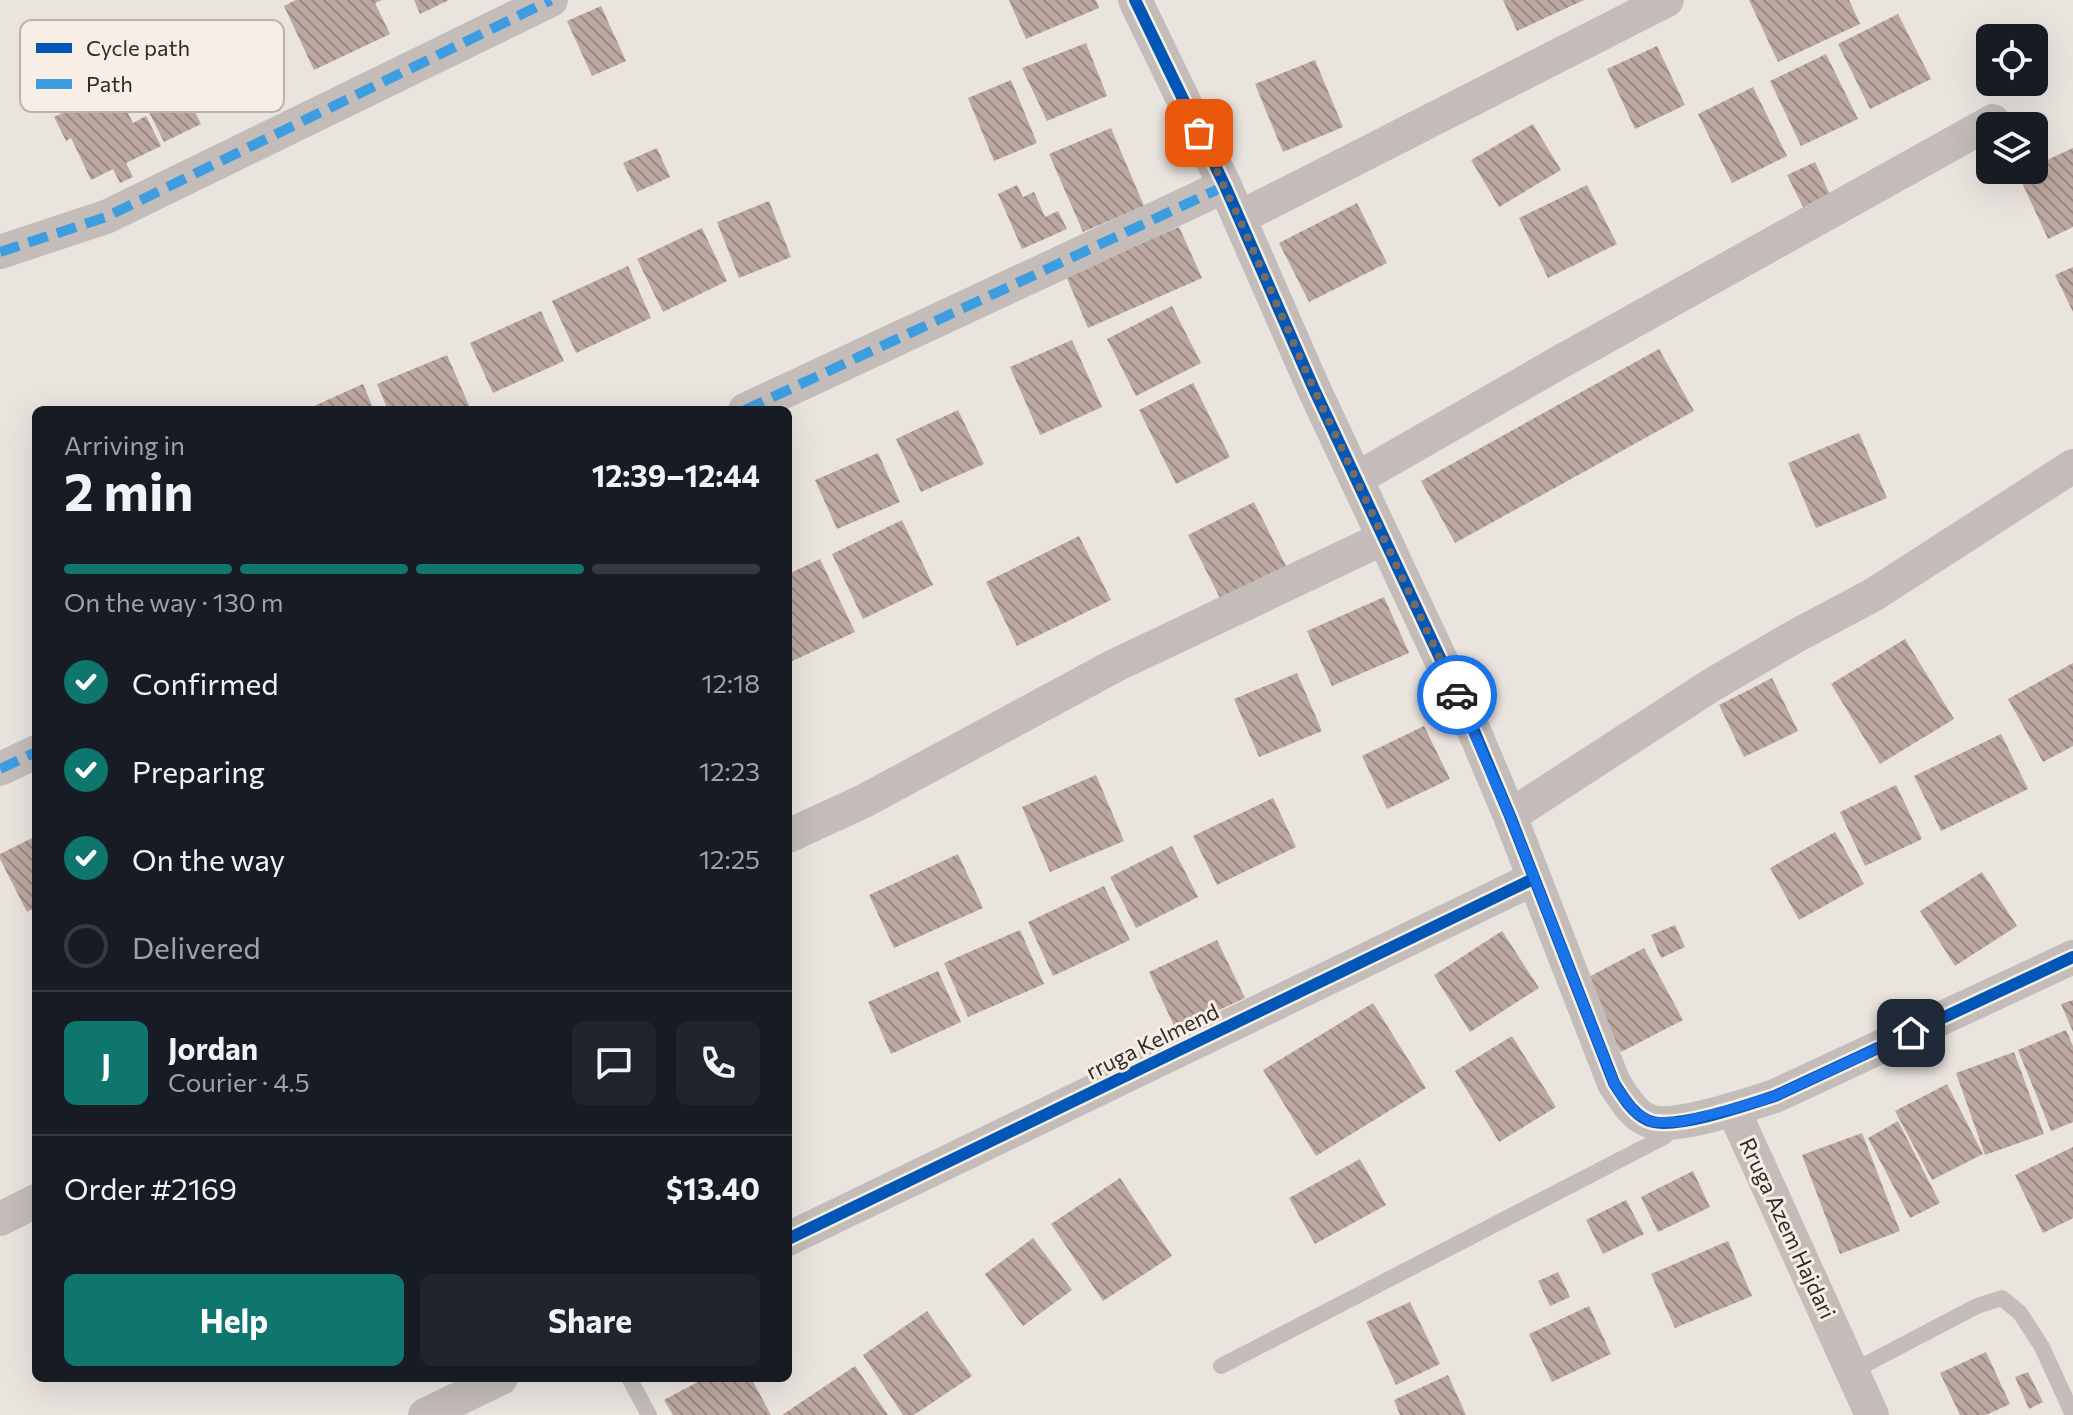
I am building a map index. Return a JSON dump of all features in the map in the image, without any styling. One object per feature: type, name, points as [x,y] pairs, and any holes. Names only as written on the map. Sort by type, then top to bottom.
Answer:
[{"type":"street","points":[[0,252],[106,217],[551,0]]},
{"type":"street","name":"Rruga Azem Hajdari","points":[[1135,0],[1225,186],[1313,387],[1472,726],[1614,1083],[1636,1113],[1652,1122],[1680,1122],[1733,1109],[1872,1415]]},
{"type":"street","points":[[1239,218],[1667,0]]},
{"type":"street","points":[[1356,479],[1976,130]]},
{"type":"street","points":[[754,406],[1225,186]]},
{"type":"street","points":[[1510,816],[1710,686],[1873,595],[2073,466]]},
{"type":"street","points":[[792,834],[864,801],[1114,666],[1384,538]]},
{"type":"street","points":[[0,769],[32,754]]},
{"type":"street","name":"rruga Kelmend","points":[[792,1237],[1533,879]]},
{"type":"street","points":[[1733,1109],[1775,1096],[2073,957]]},
{"type":"street","points":[[0,1219],[32,1203]]},
{"type":"street","points":[[425,1415],[493,1382]]},
{"type":"lane","points":[[1221,1366],[1664,1137],[1680,1122]]},
{"type":"lane","points":[[1853,1371],[1977,1306],[2002,1298],[2020,1313],[2042,1347],[2073,1415]]},
{"type":"lane","points":[[631,1382],[649,1415]]},
{"type":"building","points":[[296,0],[382,0],[375,3],[390,34],[314,70],[284,6]]},
{"type":"building","points":[[414,0],[449,0],[420,14]]},
{"type":"building","points":[[1009,0],[1096,0],[1099,8],[1026,39]]},
{"type":"building","points":[[1503,0],[1584,0],[1517,31]]},
{"type":"building","points":[[1749,0],[1849,0],[1860,24],[1778,62]]},
{"type":"building","points":[[601,6],[626,61],[592,76],[567,21]]},
{"type":"building","points":[[1898,14],[1931,79],[1870,109],[1838,44]]},
{"type":"building","points":[[1086,43],[1107,96],[1047,121],[1022,68]]},
{"type":"building","points":[[1657,46],[1685,105],[1635,129],[1607,69]]},
{"type":"building","points":[[1826,54],[1858,119],[1801,146],[1770,81]]},
{"type":"building","points":[[1315,60],[1343,127],[1283,152],[1255,84]]},
{"type":"building","points":[[1011,80],[1037,143],[994,161],[968,98]]},
{"type":"building","points":[[1753,87],[1787,156],[1732,183],[1698,114]]},
{"type":"building","points":[[64,112],[128,112],[133,123],[146,116],[161,146],[126,163],[133,177],[120,183],[113,169],[91,180],[71,138],[66,141],[54,117]]},
{"type":"building","points":[[149,112],[195,112],[201,124],[164,142]]},
{"type":"building","points":[[1533,124],[1561,170],[1499,207],[1471,160]]},
{"type":"building","points":[[1111,128],[1144,206],[1083,232],[1049,154]]},
{"type":"building","points":[[657,148],[670,177],[637,192],[623,163]]},
{"type":"building","points":[[2073,148],[2073,227],[2048,239],[2023,184],[2048,184],[2048,160]]},
{"type":"building","points":[[1815,162],[1831,197],[1804,209],[1787,175]]},
{"type":"building","points":[[1017,185],[1023,197],[1034,192],[1045,217],[1058,211],[1067,229],[1022,249],[998,194]]},
{"type":"building","points":[[1587,185],[1617,244],[1548,278],[1519,218]]},
{"type":"building","points":[[769,201],[791,257],[739,278],[717,222]]},
{"type":"building","points":[[1357,203],[1387,263],[1309,302],[1279,243]]},
{"type":"building","points":[[1179,227],[1202,278],[1088,328],[1066,276]]},
{"type":"building","points":[[702,228],[727,281],[663,312],[637,259]]},
{"type":"building","points":[[628,266],[651,318],[576,353],[552,301]]},
{"type":"building","points":[[2073,267],[2073,312],[2055,275]]},
{"type":"building","points":[[1172,306],[1201,363],[1136,396],[1107,339]]},
{"type":"building","points":[[541,311],[564,361],[493,393],[470,343]]},
{"type":"building","points":[[1072,340],[1102,407],[1040,435],[1010,367]]},
{"type":"building","points":[[1659,349],[1694,411],[1455,543],[1421,481]]},
{"type":"building","points":[[447,355],[469,406],[386,406],[377,384]]},
{"type":"building","points":[[1193,383],[1230,457],[1176,484],[1139,410]]},
{"type":"building","points":[[363,384],[372,406],[314,406]]},
{"type":"building","points":[[958,410],[984,464],[921,492],[896,439]]},
{"type":"building","points":[[1859,433],[1887,498],[1816,528],[1788,463]]},
{"type":"building","points":[[878,453],[900,502],[837,529],[815,480]]},
{"type":"building","points":[[1254,502],[1287,568],[1221,600],[1188,535]]},
{"type":"building","points":[[902,520],[933,585],[863,619],[832,554]]},
{"type":"building","points":[[1079,536],[1111,600],[1017,646],[986,582]]},
{"type":"building","points":[[820,559],[855,632],[792,661],[792,572]]},
{"type":"building","points":[[1384,597],[1409,653],[1332,686],[1307,631]]},
{"type":"building","points":[[1905,639],[1954,719],[1880,764],[1831,684]]},
{"type":"building","points":[[2073,663],[2073,746],[2043,762],[2008,699]]},
{"type":"building","points":[[1297,673],[1322,731],[1259,757],[1234,699]]},
{"type":"building","points":[[1772,678],[1798,731],[1744,757],[1719,705]]},
{"type":"building","points":[[1424,726],[1450,779],[1387,809],[1362,756]]},
{"type":"building","points":[[2001,734],[2028,789],[1941,831],[1914,776]]},
{"type":"building","points":[[1096,775],[1124,841],[1050,872],[1022,807]]},
{"type":"building","points":[[1896,785],[1922,839],[1865,866],[1840,812]]},
{"type":"building","points":[[1273,798],[1296,847],[1217,885],[1193,836]]},
{"type":"building","points":[[1835,832],[1864,884],[1799,920],[1770,868]]},
{"type":"building","points":[[32,838],[32,909],[27,912],[0,859],[0,854]]},
{"type":"building","points":[[1172,846],[1198,897],[1136,928],[1110,877]]},
{"type":"building","points":[[958,854],[983,908],[894,948],[869,895]]},
{"type":"building","points":[[1982,872],[2017,926],[1955,966],[1920,911]]},
{"type":"building","points":[[1104,886],[1130,940],[1053,976],[1028,922]]},
{"type":"building","points":[[1675,925],[1685,947],[1661,958],[1651,935]]},
{"type":"building","points":[[1020,930],[1044,984],[968,1017],[944,963]]},
{"type":"building","points":[[1502,931],[1539,988],[1470,1032],[1434,975]]},
{"type":"building","points":[[1217,940],[1245,998],[1176,1030],[1149,972]]},
{"type":"building","points":[[1644,948],[1683,1020],[1621,1052],[1583,980]]},
{"type":"building","points":[[938,971],[961,1022],[891,1054],[868,1002]]},
{"type":"building","points":[[2073,1000],[2073,1032],[2061,1004]]},
{"type":"building","points":[[1373,1003],[1426,1088],[1316,1156],[1263,1070]]},
{"type":"building","points":[[2066,1030],[2073,1046],[2073,1122],[2051,1131],[2018,1050]]},
{"type":"building","points":[[1512,1036],[1556,1107],[1499,1142],[1455,1071]]},
{"type":"building","points":[[2014,1052],[2044,1134],[1985,1155],[1956,1073]]},
{"type":"building","points":[[1947,1084],[1983,1154],[1932,1180],[1895,1111]]},
{"type":"building","points":[[1898,1121],[1940,1203],[1910,1218],[1868,1138]]},
{"type":"building","points":[[1862,1133],[1900,1231],[1840,1254],[1802,1155]]},
{"type":"building","points":[[2073,1147],[2073,1218],[2043,1233],[2015,1175]]},
{"type":"building","points":[[1360,1159],[1386,1205],[1315,1244],[1289,1198]]},
{"type":"building","points":[[1693,1171],[1710,1207],[1658,1232],[1641,1197]]},
{"type":"building","points":[[1120,1178],[1172,1256],[1103,1301],[1051,1224]]},
{"type":"building","points":[[1626,1200],[1644,1234],[1603,1254],[1586,1220]]},
{"type":"building","points":[[1033,1238],[1072,1290],[1023,1326],[985,1274]]},
{"type":"building","points":[[1728,1241],[1752,1296],[1675,1328],[1651,1274]]},
{"type":"building","points":[[1558,1272],[1570,1297],[1550,1306],[1538,1281]]},
{"type":"building","points":[[1410,1302],[1440,1364],[1396,1385],[1366,1322]]},
{"type":"building","points":[[1589,1306],[1611,1354],[1552,1382],[1529,1334]]},
{"type":"building","points":[[927,1311],[972,1376],[914,1415],[903,1415],[863,1355]]},
{"type":"building","points":[[1986,1352],[2010,1404],[1986,1415],[1960,1415],[1940,1373]]},
{"type":"building","points":[[855,1366],[888,1415],[782,1415]]},
{"type":"building","points":[[2028,1372],[2043,1402],[2029,1409],[2015,1377]]},
{"type":"building","points":[[1448,1375],[1466,1415],[1400,1415],[1394,1400]]},
{"type":"building","points":[[698,1382],[753,1382],[771,1415],[673,1415],[664,1400]]},
{"type":"marked path","points":[[0,252],[106,217],[551,0]]},
{"type":"marked path","points":[[754,406],[1225,186]]},
{"type":"marked path","points":[[0,769],[32,754]]},
{"type":"cycle path","points":[[1135,0],[1225,186],[1313,387],[1472,726],[1614,1083],[1635,1112],[1653,1122],[1680,1122],[1775,1096],[2073,957]]},
{"type":"cycle path","points":[[792,1237],[1533,879]]},
{"type":"way so far","points":[[1199,133],[1457,695]]},
{"type":"route","points":[[1457,695],[1510,816],[1614,1083],[1636,1113],[1652,1122],[1680,1122],[1733,1109],[1775,1096],[1911,1033]]}]
